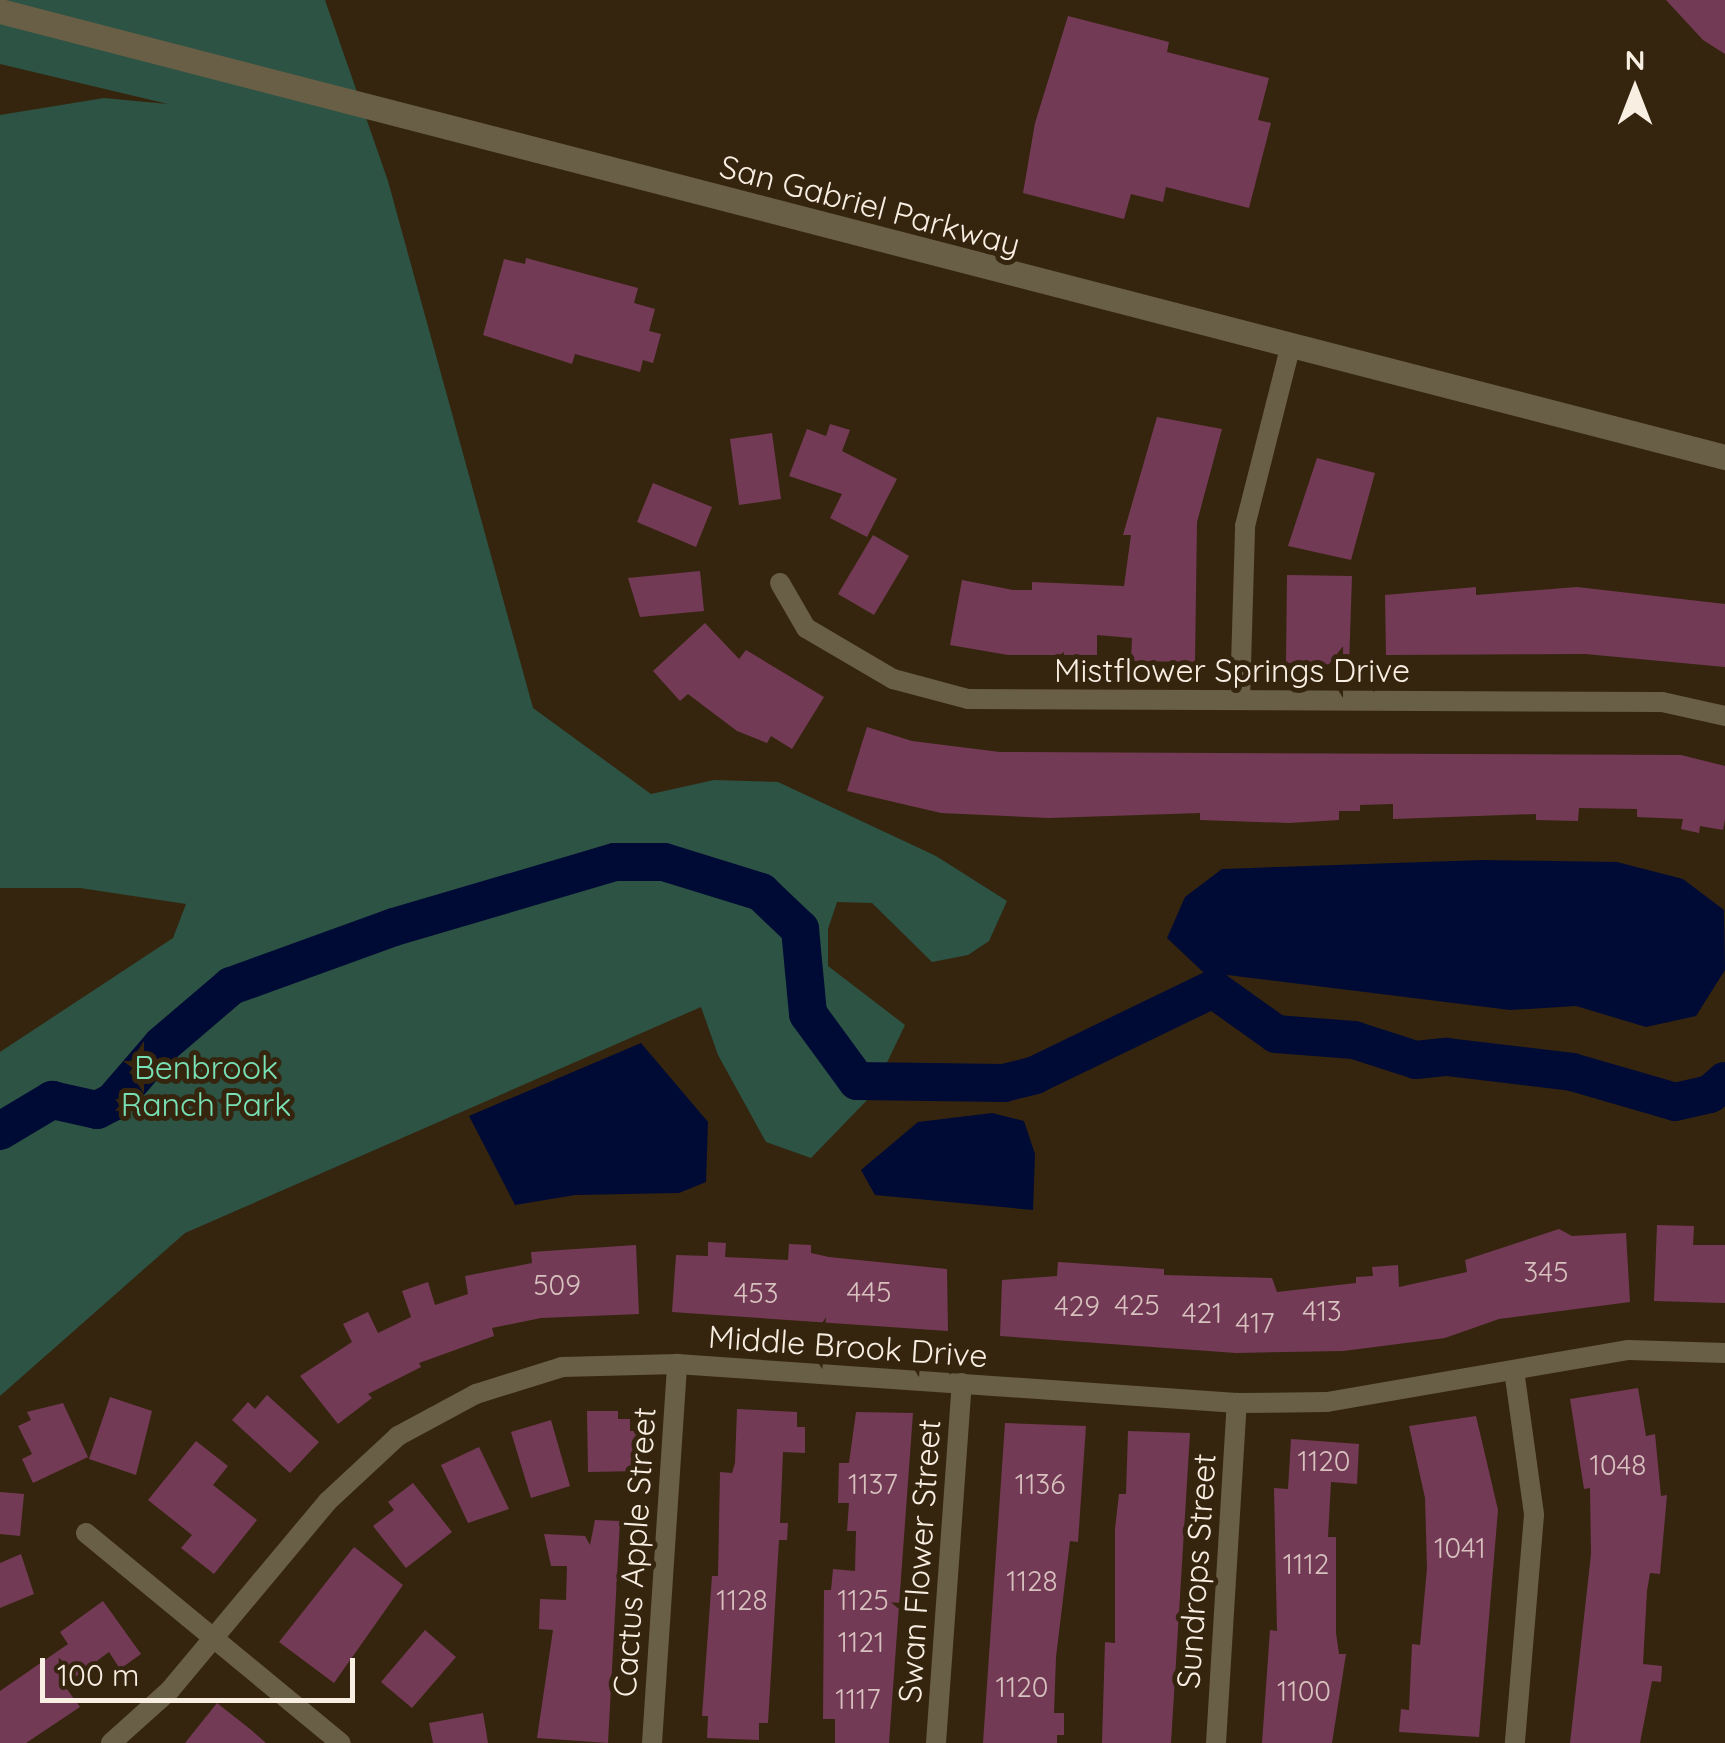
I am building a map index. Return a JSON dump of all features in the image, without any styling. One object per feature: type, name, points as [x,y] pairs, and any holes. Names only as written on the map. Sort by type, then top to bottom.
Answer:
[{"type":"street","name":"San Gabriel Parkway","points":[[0,11],[1290,348],[1725,457]]},
{"type":"street","points":[[1240,699],[1245,526],[1290,348]]},
{"type":"street","name":"Mistflower Springs Drive","points":[[780,583],[806,628],[893,679],[968,699],[1662,702],[1725,716]]},
{"type":"street","name":"Middle Brook Drive","points":[[111,1743],[170,1690],[364,1464],[436,1413],[562,1367],[676,1364],[1238,1403],[1398,1394],[1629,1350],[1725,1353]]},
{"type":"street","name":"Cactus Apple Street","points":[[652,1743],[676,1364]]},
{"type":"street","points":[[1514,1370],[1534,1515],[1514,1743]]},
{"type":"street","name":"Swan Flower Street","points":[[936,1743],[962,1383]]},
{"type":"street","name":"Sundrops Street","points":[[1216,1743],[1238,1403]]},
{"type":"street","points":[[86,1533],[341,1743]]},
{"type":"green space","name":"Benbrook Ranch Park","points":[[0,0],[325,0],[388,181],[533,708],[651,794],[714,780],[778,782],[936,856],[1007,901],[989,941],[968,955],[932,962],[872,903],[837,902],[828,929],[828,966],[905,1025],[871,1096],[811,1158],[766,1142],[718,1055],[701,1007],[185,1233],[0,1396],[0,1052],[173,938],[186,904],[80,888],[0,888],[0,115],[104,98],[168,104],[0,64]]},
{"type":"water","points":[[1483,860],[1617,862],[1683,879],[1724,910],[1725,970],[1696,1016],[1646,1027],[1576,1006],[1510,1010],[1203,972],[1167,938],[1185,897],[1222,869]]},
{"type":"water","points":[[641,1043],[708,1122],[706,1182],[679,1193],[575,1195],[515,1205],[469,1116]]},
{"type":"water","points":[[992,1113],[1024,1121],[1035,1154],[1033,1210],[875,1195],[861,1170],[918,1122]]},
{"type":"building","points":[[1666,0],[1725,0],[1725,54],[1703,40]]},
{"type":"building","points":[[1068,16],[1169,42],[1167,52],[1269,78],[1258,120],[1271,123],[1249,208],[1166,187],[1163,202],[1131,194],[1124,219],[1023,193],[1035,123]]},
{"type":"building","points":[[526,258],[638,288],[634,303],[655,309],[649,331],[661,334],[653,363],[643,360],[640,372],[575,354],[572,364],[483,335],[504,259],[525,264]]},
{"type":"building","points":[[1157,417],[1222,429],[1197,522],[1195,662],[1131,661],[1132,638],[1097,635],[1097,655],[1008,655],[950,645],[962,580],[1013,590],[1032,590],[1032,582],[1124,586],[1131,535],[1123,535]]},
{"type":"building","points":[[830,424],[850,430],[842,451],[897,479],[867,537],[830,518],[842,494],[789,476],[807,429],[826,436]]},
{"type":"building","points":[[772,433],[781,499],[739,505],[730,439]]},
{"type":"building","points":[[1317,458],[1375,473],[1351,560],[1288,546]]},
{"type":"building","points":[[653,483],[712,507],[696,547],[637,522]]},
{"type":"building","points":[[873,535],[909,556],[874,615],[838,594]]},
{"type":"building","points":[[700,571],[704,611],[640,617],[628,578]]},
{"type":"building","points":[[1287,575],[1352,576],[1349,665],[1286,663]]},
{"type":"building","points":[[1476,587],[1476,595],[1577,587],[1725,604],[1725,667],[1585,654],[1386,655],[1385,595]]},
{"type":"building","points":[[705,623],[739,659],[746,650],[824,697],[792,749],[771,736],[767,743],[737,731],[688,694],[680,701],[653,671]]},
{"type":"building","points":[[867,727],[912,741],[1000,752],[1681,755],[1725,766],[1725,819],[1723,830],[1700,826],[1699,833],[1681,829],[1683,819],[1637,817],[1637,809],[1579,808],[1578,821],[1536,820],[1536,814],[1393,819],[1393,804],[1360,805],[1360,811],[1339,811],[1339,820],[1289,823],[1200,820],[1200,813],[1049,818],[941,813],[847,791]]},
{"type":"building","points":[[1657,1225],[1694,1226],[1693,1245],[1725,1245],[1725,1303],[1654,1301]]},
{"type":"building","points":[[1559,1229],[1572,1236],[1626,1233],[1630,1302],[1499,1319],[1445,1338],[1343,1351],[1236,1353],[1000,1336],[1002,1280],[1057,1276],[1058,1262],[1164,1269],[1164,1275],[1272,1278],[1277,1292],[1356,1283],[1356,1277],[1373,1276],[1372,1267],[1398,1265],[1399,1287],[1467,1272],[1465,1260]]},
{"type":"building","points":[[708,1242],[726,1243],[725,1257],[788,1260],[789,1244],[811,1245],[811,1253],[829,1257],[947,1269],[948,1331],[672,1312],[676,1255],[708,1256]]},
{"type":"building","points":[[636,1245],[639,1314],[541,1318],[492,1328],[494,1336],[419,1363],[421,1367],[368,1394],[372,1398],[338,1424],[300,1376],[352,1342],[343,1324],[368,1312],[378,1333],[411,1317],[402,1291],[428,1282],[435,1305],[468,1294],[465,1276],[532,1263],[531,1252]]},
{"type":"building","points":[[1638,1388],[1646,1436],[1655,1434],[1661,1496],[1667,1495],[1660,1574],[1650,1573],[1647,1591],[1643,1664],[1662,1666],[1661,1682],[1652,1681],[1640,1743],[1570,1743],[1591,1554],[1590,1488],[1584,1489],[1570,1399]]},
{"type":"building","points":[[267,1395],[319,1442],[290,1473],[232,1420],[248,1402],[255,1409]]},
{"type":"building","points":[[110,1397],[152,1411],[136,1475],[89,1459]]},
{"type":"building","points":[[63,1403],[88,1457],[33,1483],[22,1459],[32,1454],[18,1426],[31,1420],[27,1412]]},
{"type":"building","points":[[737,1409],[797,1412],[797,1427],[805,1427],[805,1453],[783,1452],[780,1523],[788,1523],[787,1540],[779,1540],[768,1723],[759,1723],[759,1740],[707,1738],[708,1716],[702,1716],[712,1576],[718,1576],[720,1472],[732,1473],[735,1463]]},
{"type":"building","points":[[587,1411],[618,1411],[618,1419],[630,1419],[630,1431],[641,1431],[642,1471],[588,1472]]},
{"type":"building","points":[[856,1412],[913,1413],[889,1743],[835,1743],[835,1719],[823,1719],[824,1590],[831,1590],[833,1569],[855,1571],[856,1531],[847,1531],[849,1503],[838,1503],[839,1463],[849,1463]]},
{"type":"building","points":[[1476,1416],[1498,1510],[1479,1737],[1399,1732],[1401,1709],[1409,1710],[1412,1644],[1420,1645],[1427,1568],[1425,1498],[1409,1426]]},
{"type":"building","points":[[551,1420],[570,1486],[531,1498],[511,1432]]},
{"type":"building","points":[[1005,1423],[1086,1426],[1078,1542],[1070,1541],[1056,1657],[1054,1713],[1064,1713],[1064,1735],[1057,1735],[1057,1743],[983,1743]]},
{"type":"building","points":[[1128,1431],[1190,1433],[1171,1743],[1102,1743],[1105,1642],[1115,1643],[1115,1529],[1119,1494],[1126,1494]]},
{"type":"building","points":[[1291,1439],[1359,1444],[1357,1484],[1331,1482],[1328,1537],[1336,1537],[1336,1633],[1339,1654],[1346,1654],[1332,1743],[1262,1743],[1270,1630],[1277,1631],[1274,1488],[1288,1489]]},
{"type":"building","points":[[196,1441],[228,1466],[213,1485],[257,1520],[214,1574],[181,1548],[192,1535],[148,1500]]},
{"type":"building","points":[[479,1447],[509,1509],[468,1523],[441,1465]]},
{"type":"building","points":[[413,1483],[452,1532],[406,1568],[373,1526],[394,1510],[388,1502]]},
{"type":"building","points":[[0,1492],[24,1494],[20,1536],[0,1534]]},
{"type":"building","points":[[595,1520],[620,1521],[608,1743],[537,1738],[553,1630],[539,1629],[540,1599],[566,1600],[567,1566],[551,1566],[544,1534],[585,1536],[590,1545]]},
{"type":"building","points":[[354,1547],[403,1585],[334,1683],[279,1642]]},
{"type":"building","points":[[21,1554],[34,1594],[0,1608],[0,1563]]},
{"type":"building","points":[[103,1601],[141,1654],[120,1669],[109,1652],[64,1685],[80,1707],[26,1743],[0,1743],[0,1691],[68,1644],[60,1632]]},
{"type":"building","points":[[425,1630],[456,1657],[412,1708],[381,1682]]},
{"type":"building","points":[[217,1703],[250,1729],[266,1743],[185,1743]]},
{"type":"building","points":[[483,1713],[488,1743],[433,1743],[429,1723]]},
{"type":"waterway","points":[[0,1131],[52,1100],[97,1110],[113,1102],[162,1045],[231,986],[394,927],[615,862],[664,862],[761,892],[800,929],[808,1014],[857,1081],[1004,1083],[1035,1075],[1213,989],[1276,1034],[1354,1040],[1416,1060],[1447,1057],[1572,1072],[1675,1102],[1710,1094],[1725,1081]]}]
